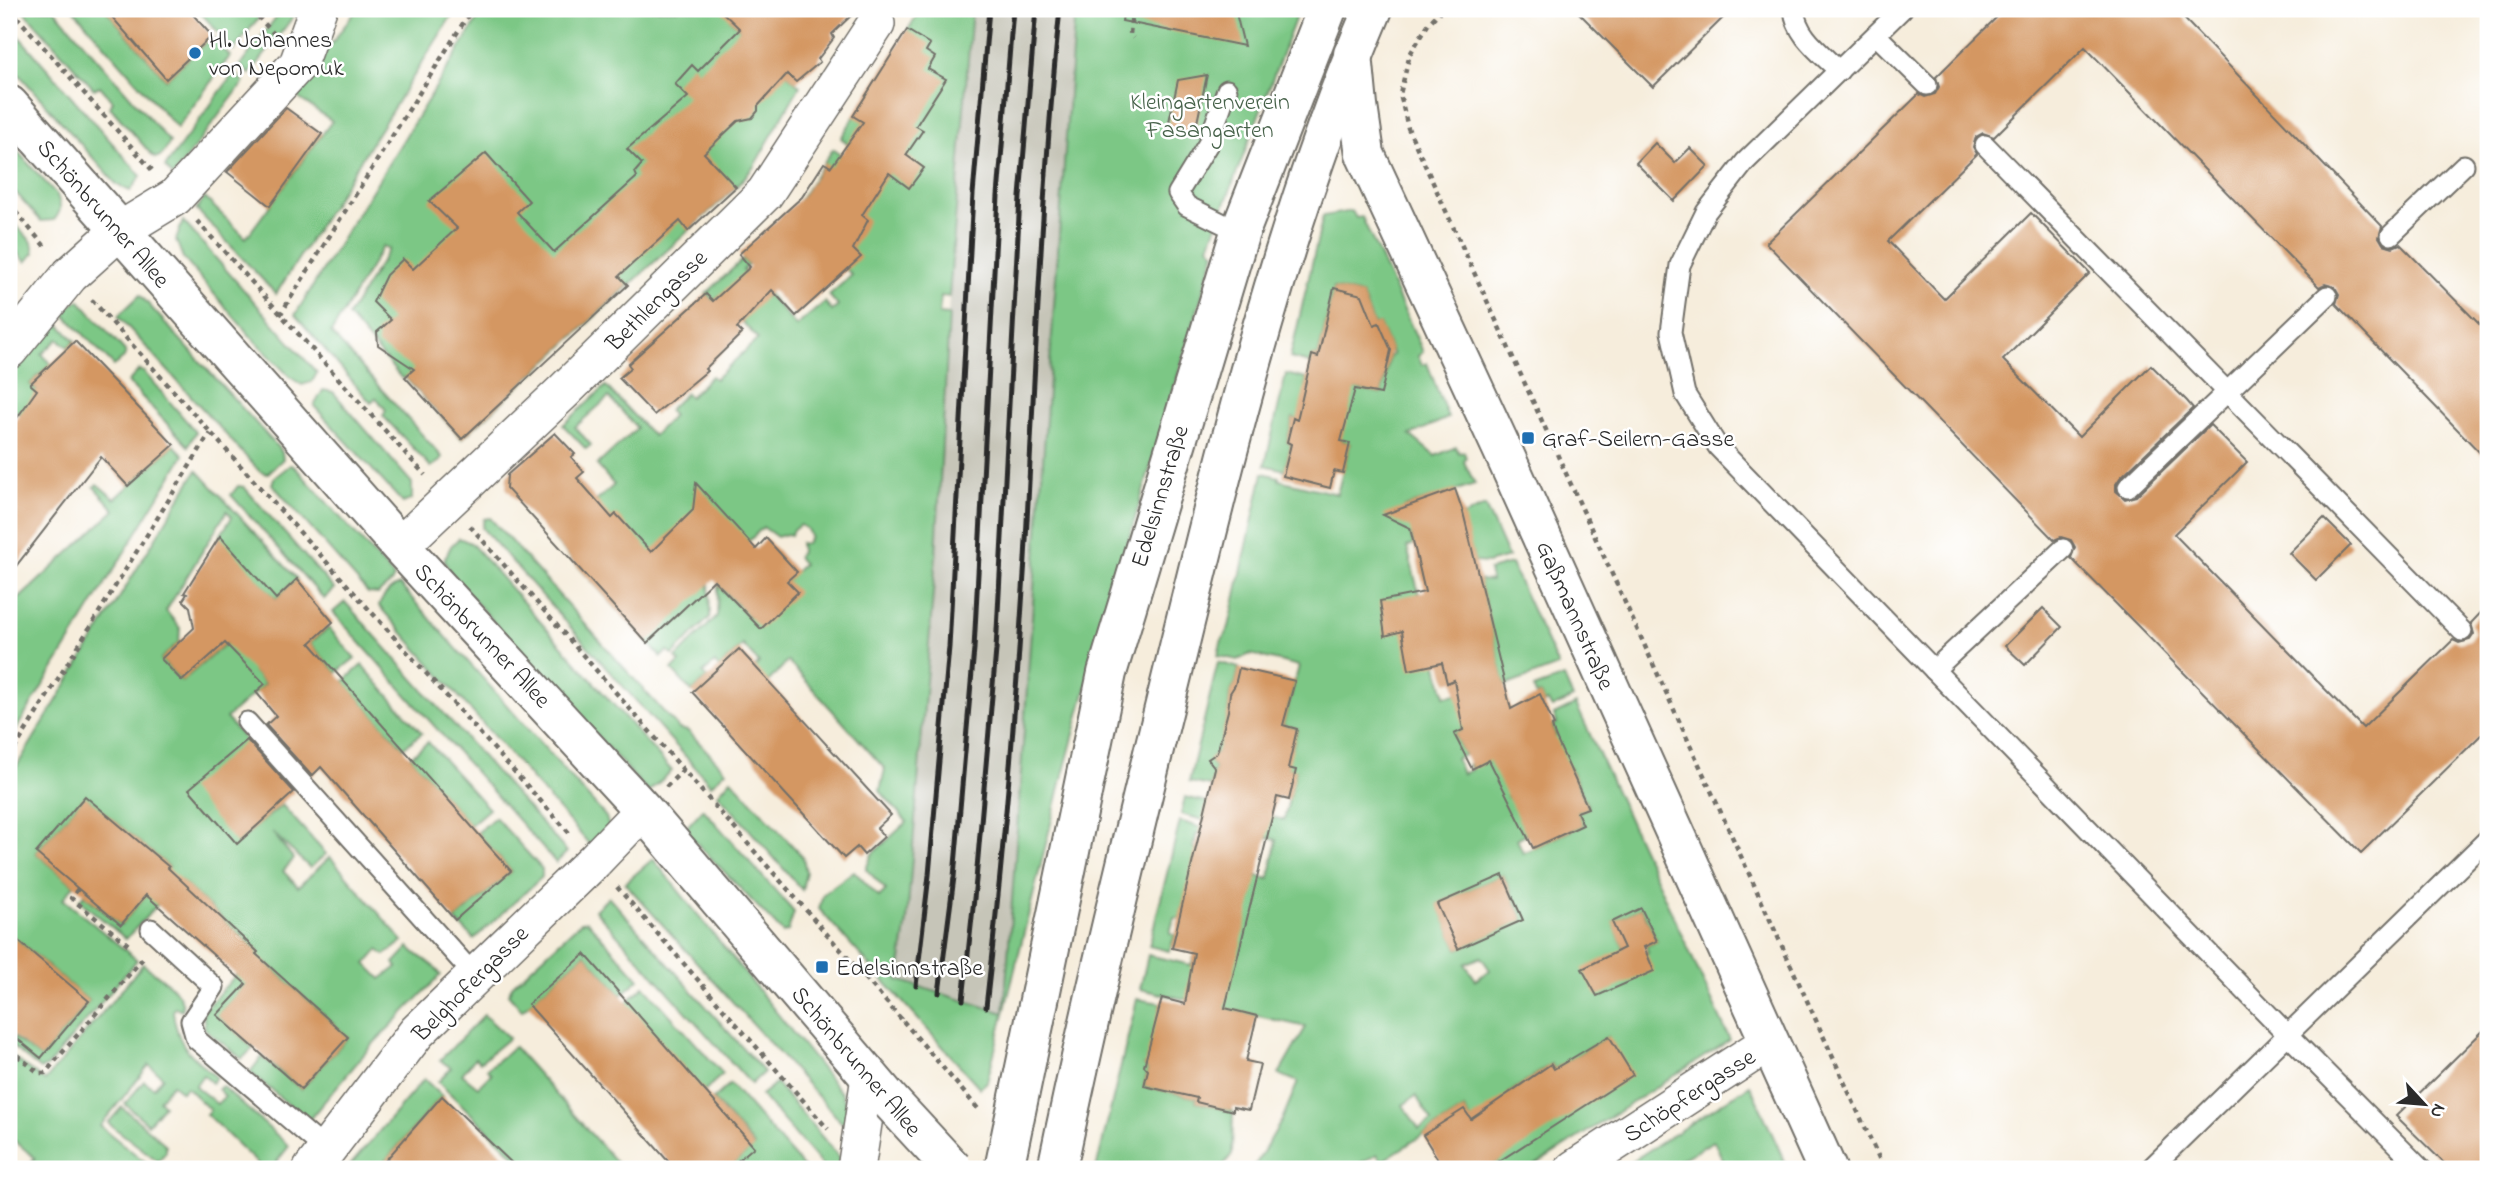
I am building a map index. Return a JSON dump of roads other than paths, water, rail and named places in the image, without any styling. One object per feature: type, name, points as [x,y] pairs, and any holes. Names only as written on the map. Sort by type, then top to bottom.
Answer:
[{"type":"street","points":[[9,350],[70,275],[119,230],[175,197],[298,64],[318,9]]},
{"type":"street","points":[[1057,1169],[1120,888],[1221,477],[1273,293],[1321,144],[1353,54],[1373,9]]},
{"type":"street","points":[[1353,54],[1399,9]]},
{"type":"street","name":"Bethlengasse","points":[[400,546],[574,382],[765,193],[879,16]]},
{"type":"street","name":"Edelsinnstraße","points":[[1004,1169],[1107,673],[1240,232],[1320,25]]},
{"type":"street","name":"Gaßmannstraße","points":[[1353,54],[1365,154],[1502,449],[1827,1169]]},
{"type":"street","name":"Schönbrunner Allee","points":[[9,104],[400,546],[643,810],[881,1090],[953,1169]]},
{"type":"street","points":[[1262,170],[1275,156],[1299,143],[1321,144],[1365,154]]},
{"type":"street","name":"Belghofergasse","points":[[319,1160],[417,1032],[643,810]]},
{"type":"street","name":"Schöpfergasse","points":[[1574,1169],[1769,1043]]},
{"type":"street","points":[[856,1165],[881,1090]]},
{"type":"lane","points":[[1794,9],[1796,24],[1806,38],[1839,71]]},
{"type":"lane","points":[[1902,9],[1745,162],[1706,212],[1680,265],[1671,332],[1685,394],[1718,447],[2421,1169]]},
{"type":"lane","points":[[1876,35],[1927,85]]},
{"type":"lane","points":[[1227,90],[1208,144],[1178,193],[1187,206],[1240,232]]},
{"type":"lane","points":[[1985,145],[2462,631]]},
{"type":"lane","points":[[2391,235],[2464,165]]},
{"type":"lane","points":[[2128,487],[2327,296]]},
{"type":"lane","points":[[1934,670],[2063,549]]},
{"type":"lane","points":[[247,722],[475,976]]},
{"type":"lane","points":[[2155,1168],[2488,839]]},
{"type":"lane","points":[[156,934],[214,987],[191,1021],[196,1039],[319,1160]]},
{"type":"railway","points":[[916,986],[929,875],[949,647],[973,194],[989,9]]},
{"type":"railway","points":[[939,993],[954,877],[974,649],[998,196],[1013,9]]},
{"type":"railway","points":[[963,1000],[996,650],[1020,197],[1036,9]]},
{"type":"railway","points":[[986,1007],[1017,671],[1043,215],[1060,9]]},
{"type":"place","name":"Hl. Johannes von Nepomuk","points":[[195,53]]},
{"type":"place","name":"Graf-Seilern-Gasse","points":[[1528,438]]},
{"type":"place","name":"Edelsinnstraße","points":[[822,967]]},
{"type":"park label","name":"Kleingartenverein Fasangarten","points":[[1210,115]]}]
